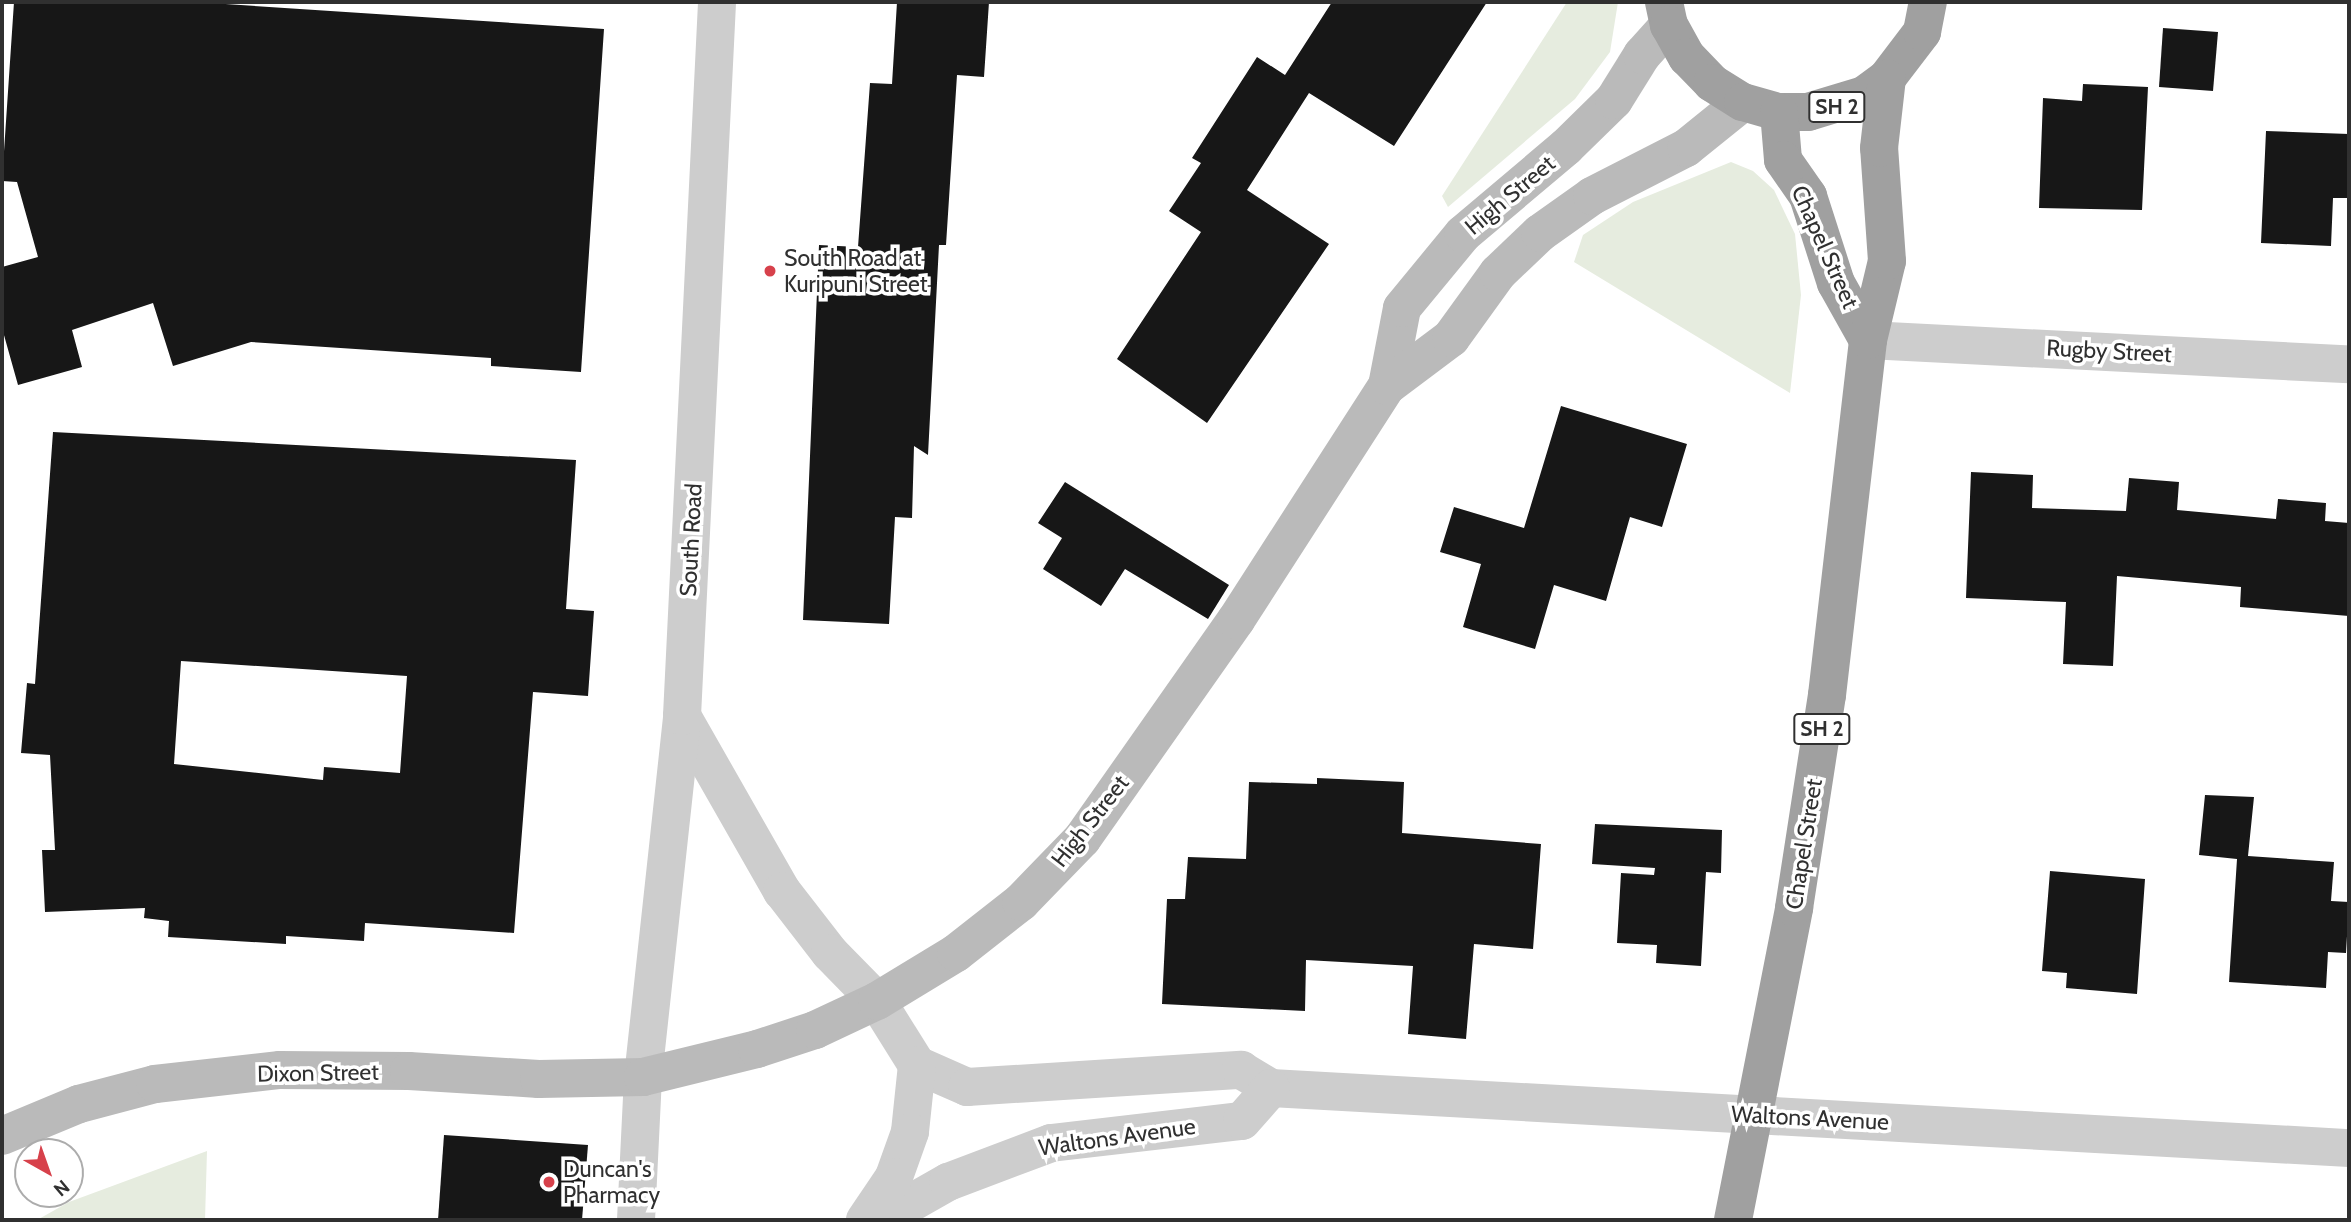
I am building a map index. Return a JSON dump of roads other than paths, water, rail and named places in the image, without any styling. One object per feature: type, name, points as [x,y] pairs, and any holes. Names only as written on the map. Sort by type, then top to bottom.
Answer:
[{"type":"highway","name":"SH 2","points":[[1667,13],[1687,57],[1712,83],[1743,102],[1779,112],[1837,107],[1887,78],[1922,32],[1928,2]]},
{"type":"highway","name":"Chapel Street","points":[[1733,1220],[1756,1115],[1827,695],[1868,340],[1887,261],[1879,148],[1887,78]]},
{"type":"highway","name":"Chapel Street","points":[[1779,112],[1783,160],[1808,197],[1836,284],[1868,340]]},
{"type":"main road","name":"High Street","points":[[1387,386],[1402,308],[1463,233],[1566,147],[1614,100],[1667,13]]},
{"type":"main road","name":"High Street","points":[[643,1077],[757,1049],[815,1030],[877,1001],[956,953],[1021,902],[1082,839],[1236,620],[1387,386],[1451,338],[1498,274],[1540,233],[1592,196],[1686,148],[1743,102]]},
{"type":"main road","name":"Dixon Street","points":[[2,1136],[79,1104],[155,1084],[280,1070],[409,1071],[539,1079],[643,1077]]},
{"type":"street","name":"South Road","points":[[636,1220],[643,1077],[682,716],[717,2]]},
{"type":"street","name":"Rugby Street","points":[[1868,340],[2349,364]]},
{"type":"street","points":[[682,716],[782,891],[830,953],[877,1001],[917,1065],[910,1132],[894,1177],[865,1220]]},
{"type":"street","name":"Waltons Avenue","points":[[917,1065],[967,1087],[1241,1070],[1271,1087],[2349,1148]]},
{"type":"street","name":"Waltons Avenue","points":[[881,1220],[948,1182],[1051,1143],[1242,1121],[1271,1087]]},
{"type":"place","name":"South Road at Kuripuni Street","points":[[770,271]]},
{"type":"place","name":"Duncan's Pharmacy","points":[[549,1182]]}]
